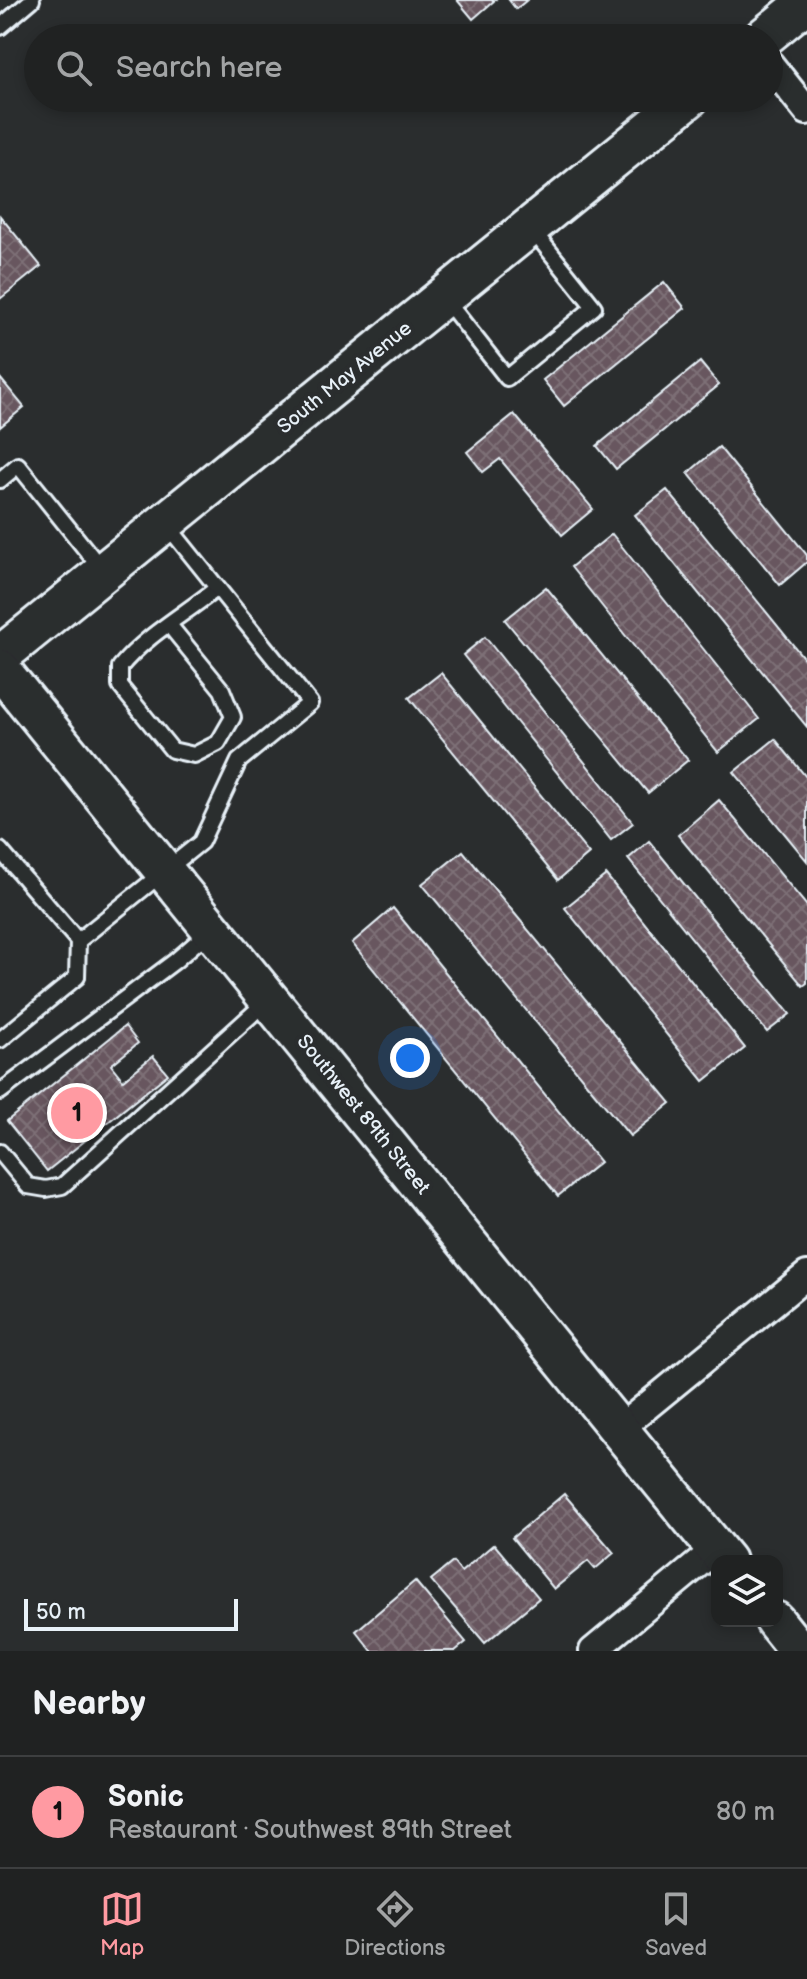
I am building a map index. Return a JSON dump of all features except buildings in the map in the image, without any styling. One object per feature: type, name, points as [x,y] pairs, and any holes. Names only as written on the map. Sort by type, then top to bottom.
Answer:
[{"type":"main road","points":[[780,24],[807,2]]},
{"type":"main road","name":"South May Avenue","points":[[0,656],[672,112]]},
{"type":"main road","name":"Southwest 89th Street","points":[[0,669],[721,1555]]},
{"type":"main road","points":[[780,1627],[799,1651]]},
{"type":"street","points":[[783,81],[807,111]]},
{"type":"street","points":[[619,1429],[807,1275]]},
{"type":"street","points":[[593,1651],[711,1562]]},
{"type":"lane","points":[[0,27],[32,0]]},
{"type":"lane","points":[[443,297],[507,378],[594,307],[530,227]]},
{"type":"lane","points":[[0,480],[18,465],[103,571]]},
{"type":"lane","points":[[78,941],[201,842],[239,761],[310,703],[164,522]]},
{"type":"lane","points":[[170,626],[222,690],[233,717],[218,743],[194,755],[172,750],[120,686],[120,667],[138,645],[170,626],[217,588]]},
{"type":"lane","points":[[0,850],[78,941],[77,977],[0,1040]]},
{"type":"lane","points":[[0,1092],[175,961],[212,929]]},
{"type":"lane","points":[[0,1152],[28,1186],[46,1189],[62,1186],[269,999]]},
{"type":"place","name":"Sonic","points":[[77,1113]]}]
